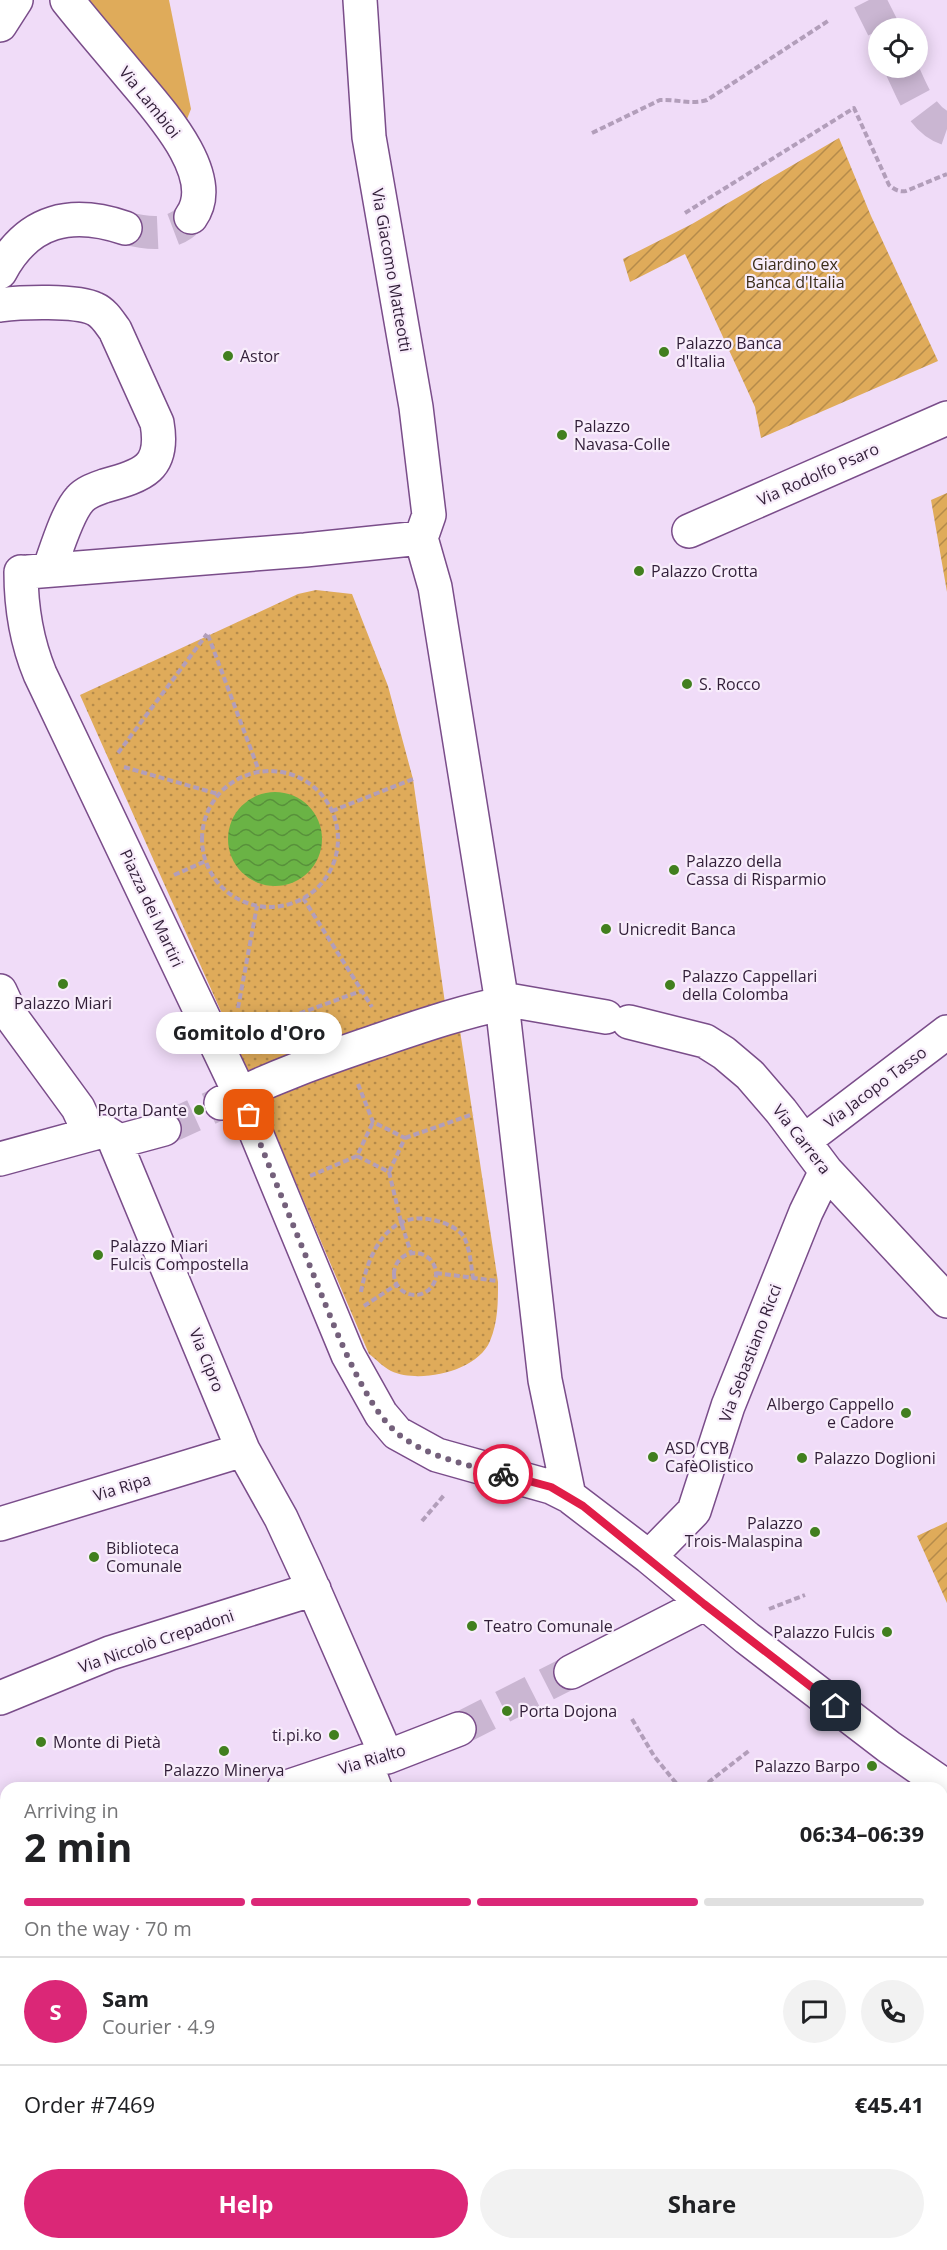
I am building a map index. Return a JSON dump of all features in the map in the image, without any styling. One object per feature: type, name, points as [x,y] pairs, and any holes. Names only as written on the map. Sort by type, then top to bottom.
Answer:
[{"type":"street","points":[[0,25],[16,0]]},
{"type":"street","name":"Via Lambioi","points":[[67,0],[177,133],[192,165],[197,183],[199,199],[191,217]]},
{"type":"street","name":"Via Giacomo Matteotti","points":[[360,0],[369,137],[416,406],[429,515],[421,538]]},
{"type":"street","points":[[0,272],[13,253],[26,240],[55,222],[86,218],[104,220],[125,228]]},
{"type":"street","points":[[0,305],[47,303],[85,306],[96,309],[106,317],[115,330],[157,423],[159,437],[158,452],[146,472],[93,490],[81,498],[23,572]]},
{"type":"street","name":"Via Rodolfo Psaro","points":[[689,531],[947,418]]},
{"type":"street","points":[[23,572],[305,550],[421,538],[435,587],[502,1003],[545,1380],[569,1496]]},
{"type":"street","name":"Piazza dei Martiri","points":[[23,572],[24,622],[34,659],[230,1098],[348,1355],[381,1414],[397,1433],[437,1455],[551,1487],[569,1496],[889,1747],[940,1782]]},
{"type":"street","name":"Via Cipro","points":[[0,991],[13,1019],[78,1108],[103,1138],[243,1450],[281,1518],[314,1589],[376,1769]]},
{"type":"street","name":"Via Carrera","points":[[230,1098],[291,1071],[447,1016],[514,1001],[617,1019],[705,1041],[724,1053],[750,1075],[826,1171],[947,1301]]},
{"type":"street","name":"Via Jacopo Tasso","points":[[804,1141],[947,1032]]},
{"type":"street","points":[[0,1159],[103,1138],[164,1129]]},
{"type":"street","name":"Via Sebastiano Ricci","points":[[649,1557],[694,1511],[728,1406],[806,1212],[826,1171]]},
{"type":"street","name":"Via Ripa","points":[[0,1524],[243,1450]]},
{"type":"street","name":"Via Niccolò Crepadoni","points":[[0,1698],[110,1653],[314,1589]]},
{"type":"street","points":[[571,1672],[704,1604]]},
{"type":"street","name":"Via Rialto","points":[[313,1782],[376,1769],[459,1729]]},
{"type":"path","points":[[592,133],[660,100],[692,104],[707,100],[828,21]]},
{"type":"path","points":[[685,213],[854,108],[889,185],[894,189],[900,192],[947,174]]},
{"type":"path","points":[[117,753],[207,634],[259,771]]},
{"type":"path","points":[[121,766],[218,794]]},
{"type":"path","points":[[259,771],[281,771],[302,778],[320,792],[332,810],[338,830],[338,850],[331,869],[319,886],[303,898],[281,906],[257,906],[235,897],[217,882],[206,861],[202,838],[207,814],[218,794],[237,779],[259,771]]},
{"type":"path","points":[[332,810],[413,779]]},
{"type":"path","points":[[174,875],[206,861]]},
{"type":"path","points":[[303,898],[392,1036]]},
{"type":"path","points":[[237,1016],[257,906]]},
{"type":"path","points":[[244,1034],[361,991]]},
{"type":"path","points":[[411,1253],[389,1172],[405,1138],[473,1114]]},
{"type":"path","points":[[306,1178],[357,1156],[373,1122],[405,1138]]},
{"type":"path","points":[[357,1156],[389,1172]]},
{"type":"path","points":[[362,1307],[361,1293],[365,1270],[374,1250],[384,1235],[401,1222],[428,1218],[446,1223],[463,1236],[473,1278]]},
{"type":"path","points":[[411,1253],[425,1256],[430,1260],[436,1273],[436,1280],[432,1286],[421,1295],[407,1294],[396,1285],[393,1272],[399,1259],[411,1253]]},
{"type":"path","points":[[436,1273],[498,1282]]},
{"type":"path","points":[[357,1311],[396,1285]]},
{"type":"path","points":[[632,1719],[654,1756],[675,1782]]},
{"type":"path","points":[[709,1782],[750,1750]]},
{"type":"green space","points":[[60,0],[169,0],[191,109],[177,144]]},
{"type":"green space","name":"Giardino ex Banca d'Italia","points":[[839,138],[871,216],[938,361],[761,438],[755,407],[685,254],[630,282],[623,259],[692,224]]},
{"type":"green space","points":[[947,493],[947,592],[931,500]]},
{"type":"green space","points":[[316,590],[352,594],[388,686],[413,779],[445,1003],[248,1072],[80,695],[298,594]]},
{"type":"green space","points":[[459,1024],[498,1282],[496,1319],[490,1341],[473,1361],[460,1368],[431,1375],[403,1375],[391,1371],[369,1354],[259,1096]]},
{"type":"green space","points":[[947,1522],[947,1603],[917,1536]]},
{"type":"water","points":[[275,792],[293,796],[308,806],[318,821],[322,839],[318,857],[308,872],[293,882],[275,886],[257,882],[242,872],[232,857],[228,839],[232,821],[242,806],[257,796]]},
{"type":"tunnel","points":[[869,0],[878,18]]},
{"type":"tunnel","points":[[906,78],[924,112],[938,125],[947,129]]},
{"type":"tunnel","points":[[125,228],[143,232],[169,231],[191,217]]},
{"type":"tunnel","points":[[164,1129],[221,1103]]},
{"type":"tunnel","points":[[459,1729],[571,1672]]},
{"type":"way so far","points":[[249,1115],[348,1355],[381,1414],[397,1433],[437,1455],[503,1474]]},
{"type":"place","name":"Palazzo Banca d'Italia","points":[[664,352]]},
{"type":"place","name":"Astor","points":[[228,356]]},
{"type":"place","name":"Palazzo Navasa-Colle","points":[[562,435]]},
{"type":"place","name":"Palazzo Crotta","points":[[639,571]]},
{"type":"place","name":"S. Rocco","points":[[687,684]]},
{"type":"place","name":"Palazzo della Cassa di Risparmio","points":[[674,870]]},
{"type":"place","name":"Unicredit Banca","points":[[606,929]]},
{"type":"place","name":"Palazzo Miari","points":[[63,984]]},
{"type":"place","name":"Palazzo Cappellari della Colomba","points":[[670,985]]},
{"type":"place","name":"Porta Dante","points":[[199,1110]]},
{"type":"place","name":"Gomitolo d'Oro","points":[[249,1115]]},
{"type":"place","name":"Palazzo Miari Fulcis Compostella","points":[[98,1255]]},
{"type":"place","name":"Albergo Cappello e Cadore","points":[[906,1413]]},
{"type":"place","name":"ASD CYB CafèOlistico","points":[[653,1457]]},
{"type":"place","name":"Palazzo Doglioni","points":[[802,1458]]},
{"type":"place","name":"Palazzo Trois-Malaspina","points":[[815,1532]]},
{"type":"place","name":"Biblioteca Comunale","points":[[94,1557]]},
{"type":"place","name":"Teatro Comunale","points":[[472,1626]]},
{"type":"place","name":"Palazzo Fulcis","points":[[887,1632]]},
{"type":"place","name":"Porta Dojona","points":[[507,1711]]},
{"type":"place","name":"ti.pi.ko","points":[[334,1735]]},
{"type":"place","name":"Monte di Pietà","points":[[41,1742]]},
{"type":"place","name":"Palazzo Minerva","points":[[224,1751]]},
{"type":"place","name":"Palazzo Barpo","points":[[872,1766]]},
{"type":"route","points":[[503,1474],[551,1487],[569,1496],[836,1706]]}]
